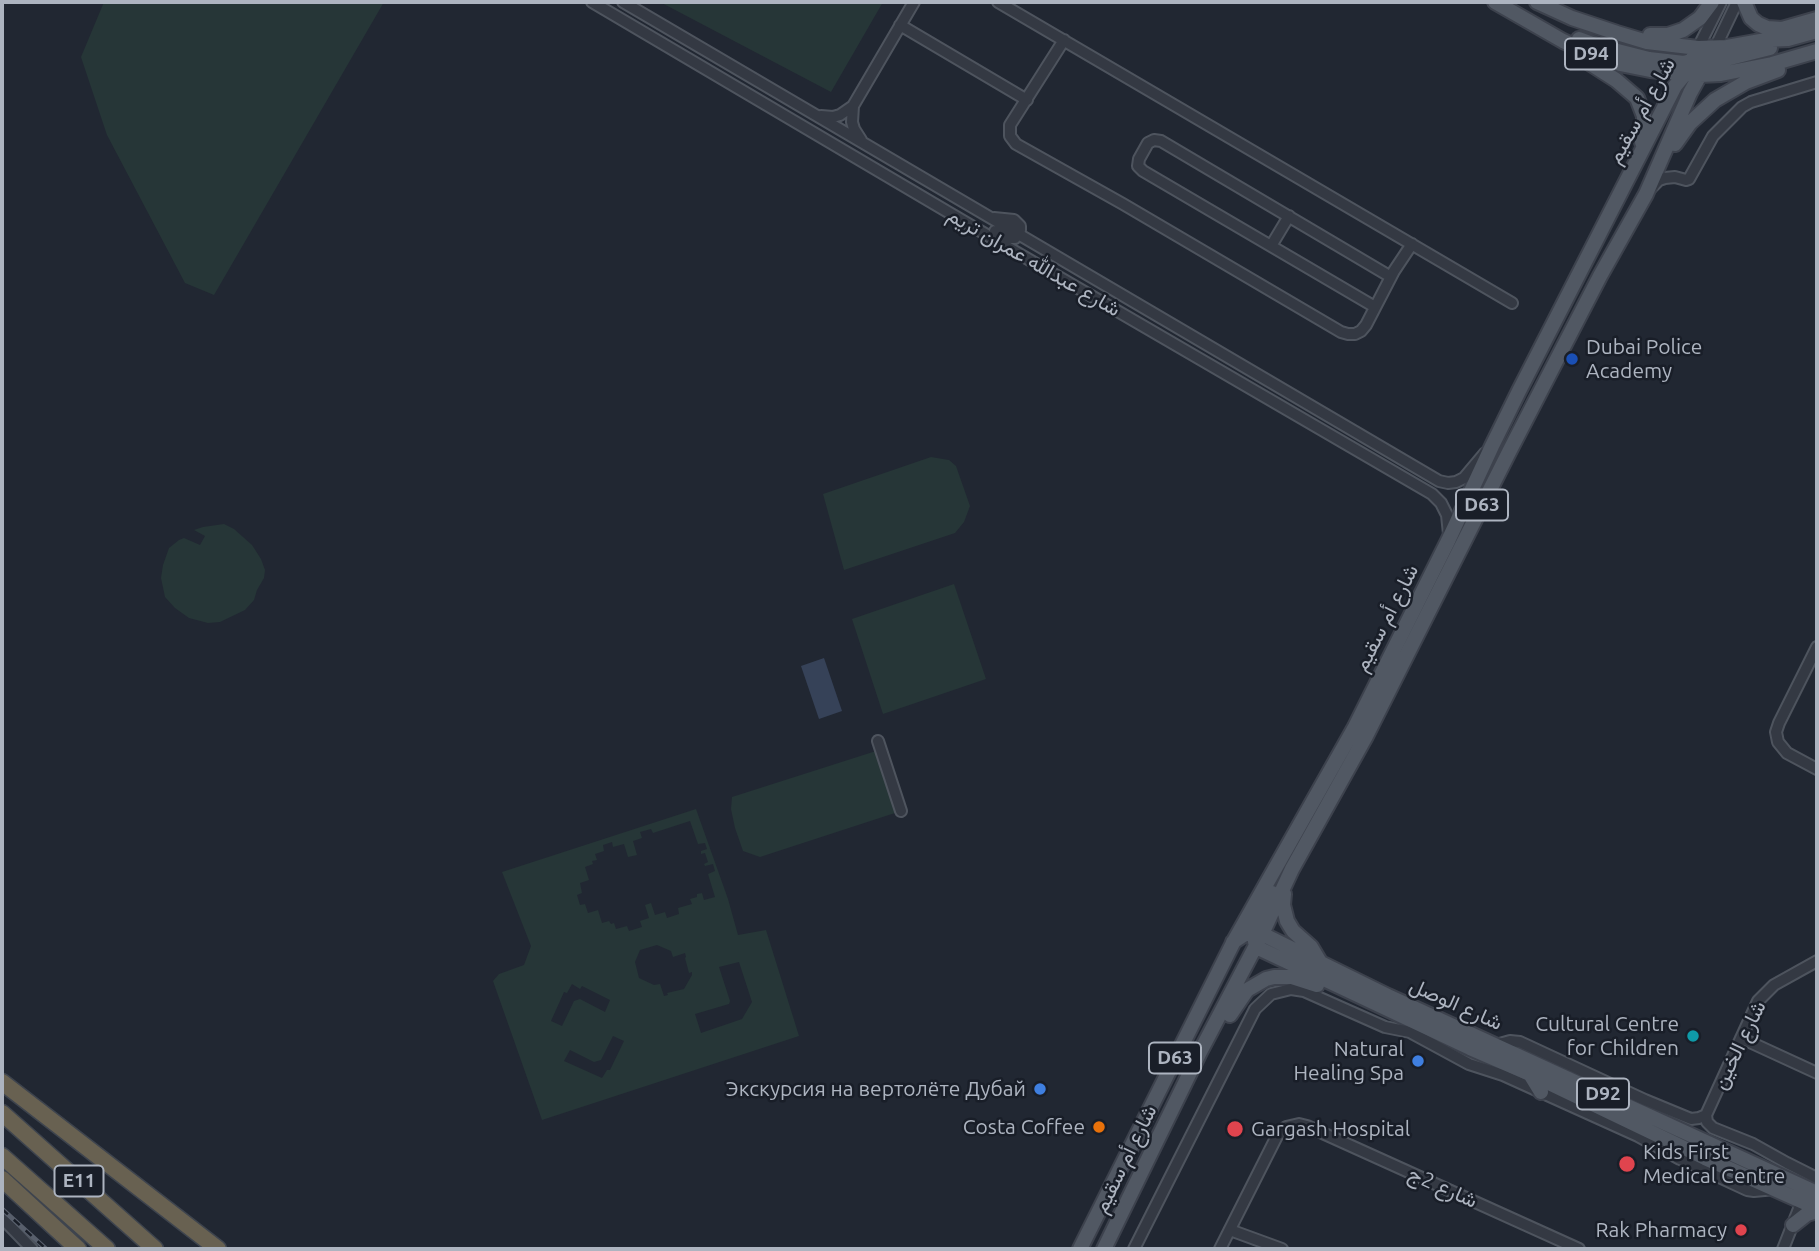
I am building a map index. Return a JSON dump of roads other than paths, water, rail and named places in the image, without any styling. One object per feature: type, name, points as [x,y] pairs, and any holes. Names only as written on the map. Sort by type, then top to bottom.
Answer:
[{"type":"highway","points":[[2,1082],[219,1249]]},
{"type":"highway","name":"E11","points":[[2,1113],[155,1249]]},
{"type":"highway","name":"E11","points":[[2,1156],[107,1249]]},
{"type":"highway","points":[[2,1179],[78,1249]]},
{"type":"highway","points":[[2,1193],[65,1249]]},
{"type":"main road","name":"D94","points":[[1537,2],[1572,18],[1647,42],[1694,64]]},
{"type":"main road","points":[[1617,33],[1660,36],[1675,33],[1695,23],[1713,2]]},
{"type":"main road","points":[[1744,2],[1751,18],[1767,28],[1782,29],[1817,19]]},
{"type":"main road","points":[[1501,5],[1598,46],[1649,59],[1730,66],[1772,64],[1817,53]]},
{"type":"main road","points":[[1501,5],[1616,80],[1634,95],[1641,104],[1644,116],[1644,132],[1637,160]]},
{"type":"main road","points":[[1730,66],[1788,39],[1817,31]]},
{"type":"main road","points":[[1694,64],[1715,48],[1788,39]]},
{"type":"main road","points":[[1646,194],[1684,131],[1706,107],[1746,82],[1817,53]]},
{"type":"main road","name":"شارع أم سقيم","points":[[1080,1249],[1233,943],[1355,727],[1492,446],[1675,86],[1694,64]]},
{"type":"main road","name":"شارع أم سقيم","points":[[1104,1249],[1259,933],[1366,736],[1521,428],[1646,194],[1673,131],[1694,64]]},
{"type":"main road","points":[[1200,1052],[1208,1022],[1242,954],[1241,947],[1233,943],[1245,934],[1259,933],[1296,848],[1300,825]]},
{"type":"main road","points":[[1292,869],[1283,899],[1285,916],[1293,931],[1311,947],[1321,963]]},
{"type":"main road","name":"شارع الوصل","points":[[1259,933],[1388,996],[1817,1193]]},
{"type":"main road","name":"شارع الوصل","points":[[1259,933],[1361,996],[1817,1209]]},
{"type":"main road","points":[[1208,1039],[1219,1031],[1247,990],[1266,979],[1292,977],[1333,991],[1361,996]]},
{"type":"main road","points":[[1530,1074],[1541,1092]]},
{"type":"main road","points":[[1661,1121],[1682,1115]]},
{"type":"main road","points":[[1782,1192],[1793,1209],[1794,1223]]},
{"type":"main road","points":[[1802,1201],[1806,1195],[1817,1199]]},
{"type":"main road","points":[[1794,1223],[1817,1209]]},
{"type":"street","name":"شارع عبدالله عمران تريم","points":[[592,2],[1432,494],[1447,515],[1448,541]]},
{"type":"street","name":"شارع عبدالله عمران تريم","points":[[623,2],[1439,481],[1448,483],[1464,478],[1492,446]]},
{"type":"street","points":[[862,142],[854,130],[853,106],[914,2]]},
{"type":"street","points":[[998,2],[1512,303]]},
{"type":"street","name":"شارع أم سقيم","points":[[1694,64],[1721,2]]},
{"type":"street","points":[[1715,48],[1737,2]]},
{"type":"street","points":[[901,25],[1027,100]]},
{"type":"street","points":[[1061,39],[1010,125],[1012,141],[1022,147],[1348,334],[1361,331],[1409,243]]},
{"type":"street","points":[[1646,194],[1665,177],[1689,179],[1713,136],[1742,107],[1817,82]]},
{"type":"street","points":[[817,115],[833,117],[853,106]]},
{"type":"street","points":[[1376,307],[1140,169],[1139,159],[1148,143],[1161,141],[1393,274]]},
{"type":"street","points":[[920,194],[948,204],[1005,237],[1015,238],[1018,234]]},
{"type":"street","points":[[1272,246],[1289,216]]},
{"type":"street","points":[[1817,647],[1776,732],[1778,742],[1787,753],[1817,769]]},
{"type":"street","points":[[878,741],[901,811]]},
{"type":"street","name":"شارع الخين","points":[[1706,1115],[1755,1006],[1765,992],[1817,961]]},
{"type":"street","points":[[1134,1249],[1255,1009],[1265,998],[1277,991],[1291,989],[1304,991],[1385,1027],[1410,1032],[1469,1064],[1541,1092],[1747,1189],[1782,1192]]},
{"type":"street","points":[[1741,1038],[1817,1073]]},
{"type":"street","points":[[1496,1045],[1510,1041],[1520,1042],[1682,1115],[1695,1119],[1706,1115],[1710,1125],[1719,1132],[1753,1144],[1817,1178]]},
{"type":"street","name":"شارع 2ج","points":[[1232,1227],[1279,1133],[1290,1125],[1299,1124],[1307,1125],[1579,1249]]},
{"type":"street","points":[[1783,1249],[1802,1201]]},
{"type":"street","points":[[3,1220],[33,1248]]},
{"type":"street","points":[[1220,1249],[1232,1227],[1279,1248]]},
{"type":"water","points":[[824,658],[842,711],[819,719],[801,666]]},
{"type":"railway","points":[[2,1209],[46,1249]]},
{"type":"place","name":"Dubai Police Academy","points":[[1572,359]]},
{"type":"place","name":"Cultural Centre for Children","points":[[1693,1036]]},
{"type":"place","name":"Natural Healing Spa","points":[[1418,1061]]},
{"type":"place","name":"Экскурсия на вертолёте Дубай","points":[[1040,1089]]},
{"type":"place","name":"Costa Coffee","points":[[1099,1127]]},
{"type":"place","name":"Gargash Hospital","points":[[1235,1129]]},
{"type":"place","name":"Kids First Medical Centre","points":[[1627,1164]]},
{"type":"place","name":"Rak Pharmacy","points":[[1741,1230]]}]
